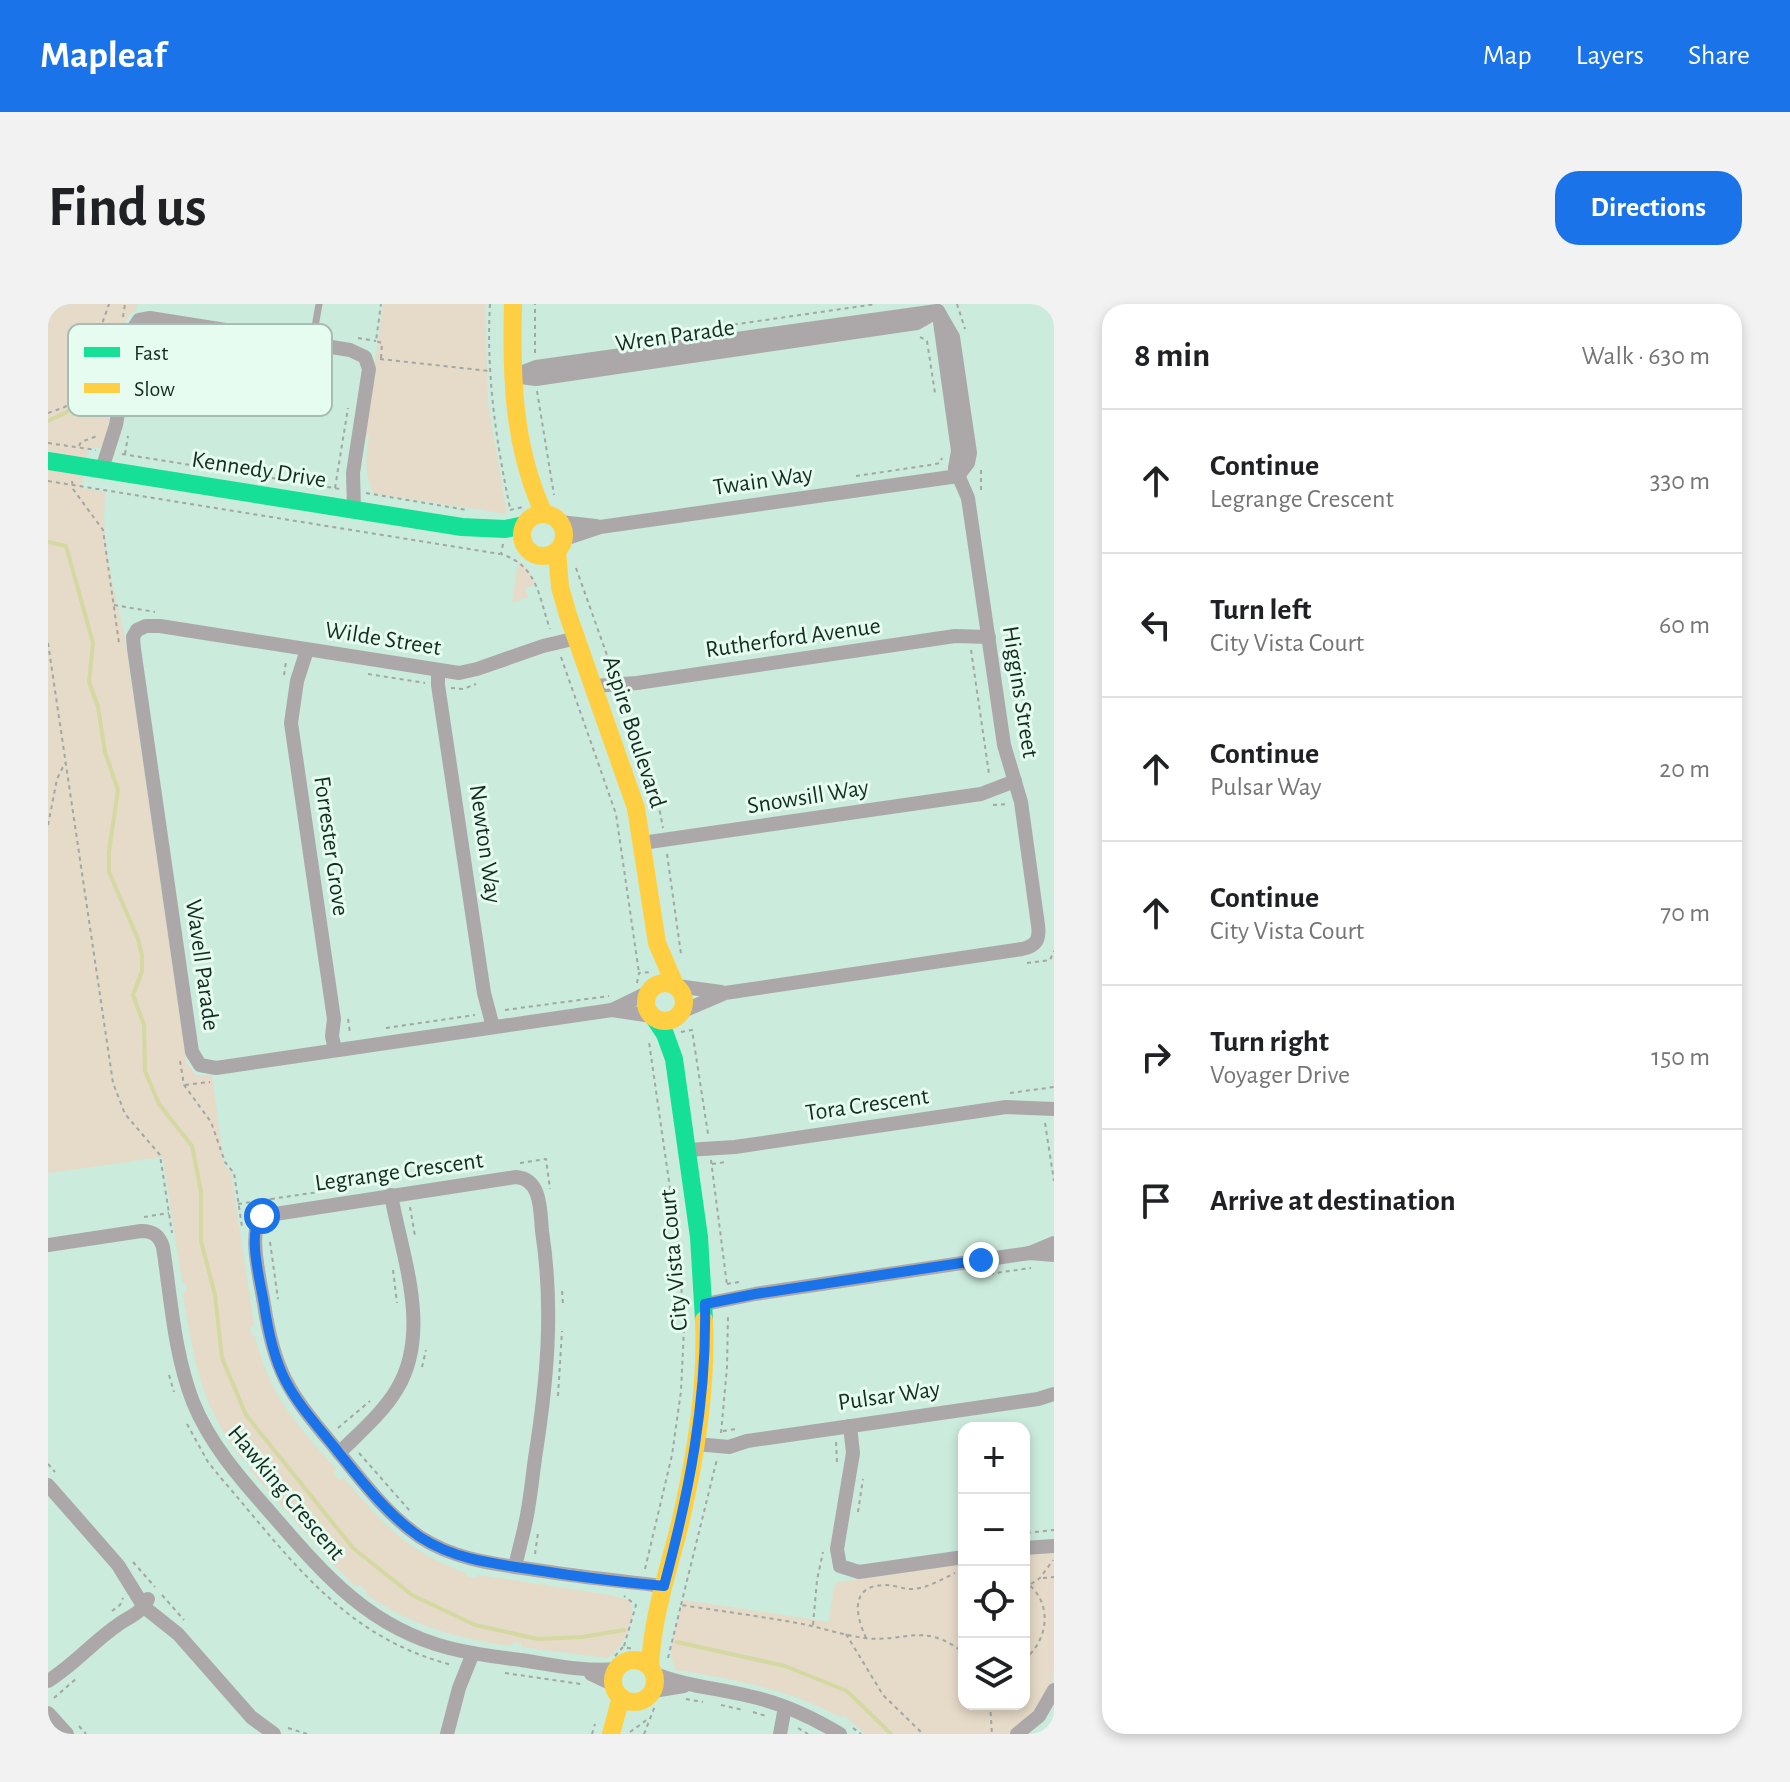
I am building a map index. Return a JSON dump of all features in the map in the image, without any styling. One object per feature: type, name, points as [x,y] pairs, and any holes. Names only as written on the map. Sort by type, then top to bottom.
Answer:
[{"type":"street","name":"Aspire Boulevard","points":[[513,304],[513,376],[527,472],[530,526],[560,587],[636,808],[657,943],[676,986]]},
{"type":"street","points":[[936,308],[953,337],[970,453],[968,463],[957,472]]},
{"type":"street","name":"Wren Parade","points":[[536,373],[936,308]]},
{"type":"street","name":"Wren Parade","points":[[513,376],[917,323],[936,308]]},
{"type":"street","points":[[136,324],[139,320],[150,318],[187,324]]},
{"type":"street","points":[[332,344],[351,344],[360,354],[374,360],[346,497]]},
{"type":"street","points":[[110,461],[117,416]]},
{"type":"street","name":"Kennedy Drive","points":[[48,461],[110,461],[530,526],[530,552]]},
{"type":"street","name":"Twain Way","points":[[530,526],[600,527],[957,472]]},
{"type":"street","name":"Higgins Street","points":[[682,1012],[725,993],[1033,946],[1038,941],[1017,788],[1006,758],[968,498],[957,472]]},
{"type":"street","points":[[530,526],[547,556],[530,552]]},
{"type":"street","name":"Aspire Boulevard","points":[[530,552],[560,587]]},
{"type":"street","name":"Wavell Parade","points":[[213,635],[151,626],[140,627],[133,637],[192,1052],[197,1063],[210,1068],[612,1010],[654,1018]]},
{"type":"street","name":"Rutherford Avenue","points":[[596,692],[637,683],[988,632]]},
{"type":"street","name":"Wilde Street","points":[[213,635],[444,671],[470,671],[575,634]]},
{"type":"street","name":"Forrester Grove","points":[[303,649],[292,730],[341,1018],[332,1036],[340,1049]]},
{"type":"street","name":"Newton Way","points":[[444,671],[438,685],[489,1027]]},
{"type":"street","name":"Snowsill Way","points":[[642,843],[1017,788]]},
{"type":"street","name":"Aspire Boulevard","points":[[650,991],[657,943]]},
{"type":"street","points":[[662,983],[676,986],[685,1000],[674,1059],[665,1034],[646,1005],[650,991],[662,983]]},
{"type":"street","name":"Higgins Street","points":[[676,986],[725,993]]},
{"type":"street","name":"Wavell Parade","points":[[612,1010],[650,991]]},
{"type":"street","points":[[654,1018],[672,1021],[682,1012]]},
{"type":"street","name":"City Vista Court","points":[[674,1059],[705,1299],[705,1356],[697,1440]]},
{"type":"street","name":"Tora Crescent","points":[[688,1154],[1006,1107],[1026,1099],[1052,1110]]},
{"type":"street","name":"Legrange Crescent","points":[[273,1213],[400,1201],[516,1177],[526,1178],[535,1188],[547,1273],[549,1337],[544,1397],[525,1525],[525,1561]]},
{"type":"street","points":[[341,1444],[371,1419],[398,1389],[413,1345],[413,1314],[401,1236],[400,1201]]},
{"type":"street","points":[[273,1213],[259,1218],[254,1233],[271,1347],[287,1386],[341,1444],[399,1520],[417,1535],[464,1558],[525,1561],[619,1588],[662,1591]]},
{"type":"street","name":"Hawking Crescent","points":[[48,1245],[141,1231],[150,1231],[158,1236],[163,1247],[187,1385],[207,1431],[226,1460],[317,1566],[350,1598],[406,1633],[468,1652],[634,1675],[753,1696],[788,1724],[846,1730]]},
{"type":"street","points":[[1030,1253],[1054,1243]]},
{"type":"street","points":[[705,1299],[1030,1253],[1054,1255]]},
{"type":"street","name":"Pulsar Way","points":[[697,1440],[747,1441],[1054,1397]]},
{"type":"street","points":[[845,1426],[850,1472],[837,1554],[838,1563],[843,1569],[859,1572],[958,1558]]},
{"type":"street","points":[[611,1734],[651,1629],[690,1482],[697,1440]]},
{"type":"street","points":[[53,1480],[123,1560],[135,1578],[144,1602],[165,1613],[181,1627],[251,1717],[279,1730]]},
{"type":"street","points":[[1030,1548],[1054,1546]]},
{"type":"street","points":[[67,1734],[50,1700],[113,1620],[144,1602]]},
{"type":"street","points":[[459,1688],[456,1666],[468,1652]]},
{"type":"street","points":[[447,1734],[468,1652]]},
{"type":"street","points":[[48,1681],[70,1675]]},
{"type":"street","points":[[626,1734],[634,1675]]},
{"type":"street","points":[[1017,1734],[1039,1716],[1052,1699]]},
{"type":"lane","points":[[316,324],[319,304]]},
{"type":"path","points":[[102,324],[109,304]]},
{"type":"path","points":[[376,341],[381,304]]},
{"type":"path","points":[[490,304],[489,371],[500,461],[530,526]]},
{"type":"path","points":[[535,304],[536,373],[555,500],[530,526],[516,559],[529,569],[551,643],[616,814],[639,973]]},
{"type":"path","points":[[957,304],[966,337]]},
{"type":"path","points":[[917,323],[919,336],[927,341],[936,398]]},
{"type":"path","points":[[351,344],[382,343],[374,360],[489,371]]},
{"type":"path","points":[[346,497],[349,401]]},
{"type":"path","points":[[48,413],[68,404]]},
{"type":"path","points":[[48,443],[110,461],[466,518]]},
{"type":"path","points":[[844,478],[940,463],[944,454]]},
{"type":"path","points":[[981,465],[981,493]]},
{"type":"path","points":[[71,474],[73,485],[103,530],[120,651]]},
{"type":"path","points":[[48,481],[530,526]]},
{"type":"path","points":[[113,605],[157,612]]},
{"type":"path","points":[[48,643],[115,1092],[125,1114],[160,1155],[173,1235]]},
{"type":"path","points":[[48,825],[57,779],[65,762]]},
{"type":"path","points":[[341,1018],[350,1034]]},
{"type":"path","points":[[179,1054],[184,1085],[211,1122],[225,1162],[234,1173],[243,1234]]},
{"type":"path","points":[[1052,1110],[1054,1181]]},
{"type":"path","points":[[711,1164],[727,1162]]},
{"type":"path","points":[[238,1204],[271,1199],[275,1225],[268,1233],[278,1299]]},
{"type":"path","points":[[391,1261],[398,1305]]},
{"type":"path","points":[[373,1398],[338,1429],[341,1444],[413,1514]]},
{"type":"path","points":[[48,1464],[53,1480]]},
{"type":"path","points":[[1030,1533],[1054,1530]]},
{"type":"path","points":[[1030,1653],[1040,1641],[1045,1626],[1043,1605],[1030,1585],[1040,1578],[1054,1558]]},
{"type":"path","points":[[123,1560],[181,1627]]},
{"type":"path","points":[[867,1638],[858,1621],[857,1610],[866,1592],[884,1585],[913,1589],[958,1573]]},
{"type":"path","points":[[1040,1578],[1054,1577]]},
{"type":"path","points":[[619,1588],[636,1605],[634,1675],[626,1734]]},
{"type":"path","points":[[113,1620],[123,1596]]},
{"type":"path","points":[[671,1664],[668,1658],[681,1605],[796,1622],[867,1638],[929,1635],[958,1649]]},
{"type":"path","points":[[845,1633],[883,1695],[923,1734]]},
{"type":"path","points":[[634,1675],[668,1658]]},
{"type":"path","points":[[505,1673],[585,1685]]},
{"type":"path","points":[[50,1700],[70,1675]]},
{"type":"path","points":[[634,1675],[644,1734]]},
{"type":"path","points":[[679,1698],[750,1711],[808,1734]]},
{"type":"path","points":[[990,1710],[992,1734]]},
{"type":"path","points":[[279,1730],[307,1734]]},
{"type":"path","points":[[846,1730],[861,1734]]},
{"type":"shaded area","points":[[48,304],[137,304],[136,311],[130,314],[125,324],[68,324],[68,416],[109,416],[104,449],[89,447],[81,488],[106,492],[106,544],[124,632],[187,1064],[196,1075],[212,1075],[224,1164],[231,1173],[254,1325],[250,1328],[251,1335],[255,1336],[276,1392],[297,1423],[336,1469],[334,1474],[339,1479],[344,1478],[398,1535],[427,1555],[466,1573],[468,1577],[478,1575],[629,1600],[631,1623],[619,1648],[607,1658],[522,1647],[521,1643],[514,1642],[511,1646],[472,1639],[417,1622],[366,1594],[360,1585],[356,1587],[250,1470],[251,1465],[243,1460],[229,1441],[208,1401],[191,1339],[183,1293],[187,1290],[186,1283],[182,1282],[163,1157],[48,1173]]},
{"type":"shaded area","points":[[383,304],[485,304],[488,403],[507,514],[373,493],[366,464],[369,435],[365,435]]},
{"type":"shaded area","points":[[518,562],[529,570],[534,585],[525,588],[528,597],[512,603]]},
{"type":"shaded area","points":[[1047,1551],[1054,1554],[1052,1684],[1035,1712],[1009,1734],[865,1734],[845,1716],[840,1717],[801,1699],[740,1681],[676,1670],[673,1662],[673,1635],[684,1600],[829,1622],[834,1586],[839,1582],[958,1564],[958,1710],[1030,1710],[1030,1553]]},
{"type":"waterway","points":[[48,421],[68,411]]},
{"type":"waterway","points":[[48,542],[66,546],[93,643],[89,682],[98,707],[105,752],[118,790],[109,872],[138,939],[142,956],[142,971],[133,995],[144,1025],[145,1071],[159,1104],[192,1146],[201,1191],[201,1241],[215,1295],[222,1358],[246,1415],[353,1548],[412,1595],[475,1625],[538,1639],[582,1637],[624,1630]]},
{"type":"waterway","points":[[677,1642],[785,1666],[847,1691],[891,1734]]},
{"type":"traffic: fast","points":[[48,461],[462,527],[505,529],[524,525]]},
{"type":"traffic: fast","points":[[655,1019],[665,1034],[674,1059],[699,1237],[704,1320]]},
{"type":"traffic: slow","points":[[513,304],[516,411],[526,463],[544,514]]},
{"type":"traffic: slow","points":[[543,514],[558,520],[564,535],[558,550],[543,556],[528,550],[522,535],[528,520],[543,514]]},
{"type":"traffic: slow","points":[[557,551],[560,587],[568,615],[636,808],[657,943],[675,985]]},
{"type":"traffic: slow","points":[[665,983],[679,988],[684,1002],[679,1016],[665,1021],[651,1016],[646,1002],[651,988],[665,983]]},
{"type":"traffic: slow","points":[[650,1667],[657,1614],[695,1451],[704,1372],[704,1320]]},
{"type":"traffic: slow","points":[[634,1660],[649,1666],[655,1681],[649,1696],[634,1702],[619,1696],[613,1681],[619,1666],[634,1660]]},
{"type":"traffic: slow","points":[[611,1734],[621,1697]]},
{"type":"route","points":[[262,1216],[255,1224],[254,1233],[269,1334],[281,1375],[307,1415],[399,1520],[428,1542],[476,1561],[622,1583],[664,1586],[698,1436],[705,1356],[705,1304],[981,1260]]}]
